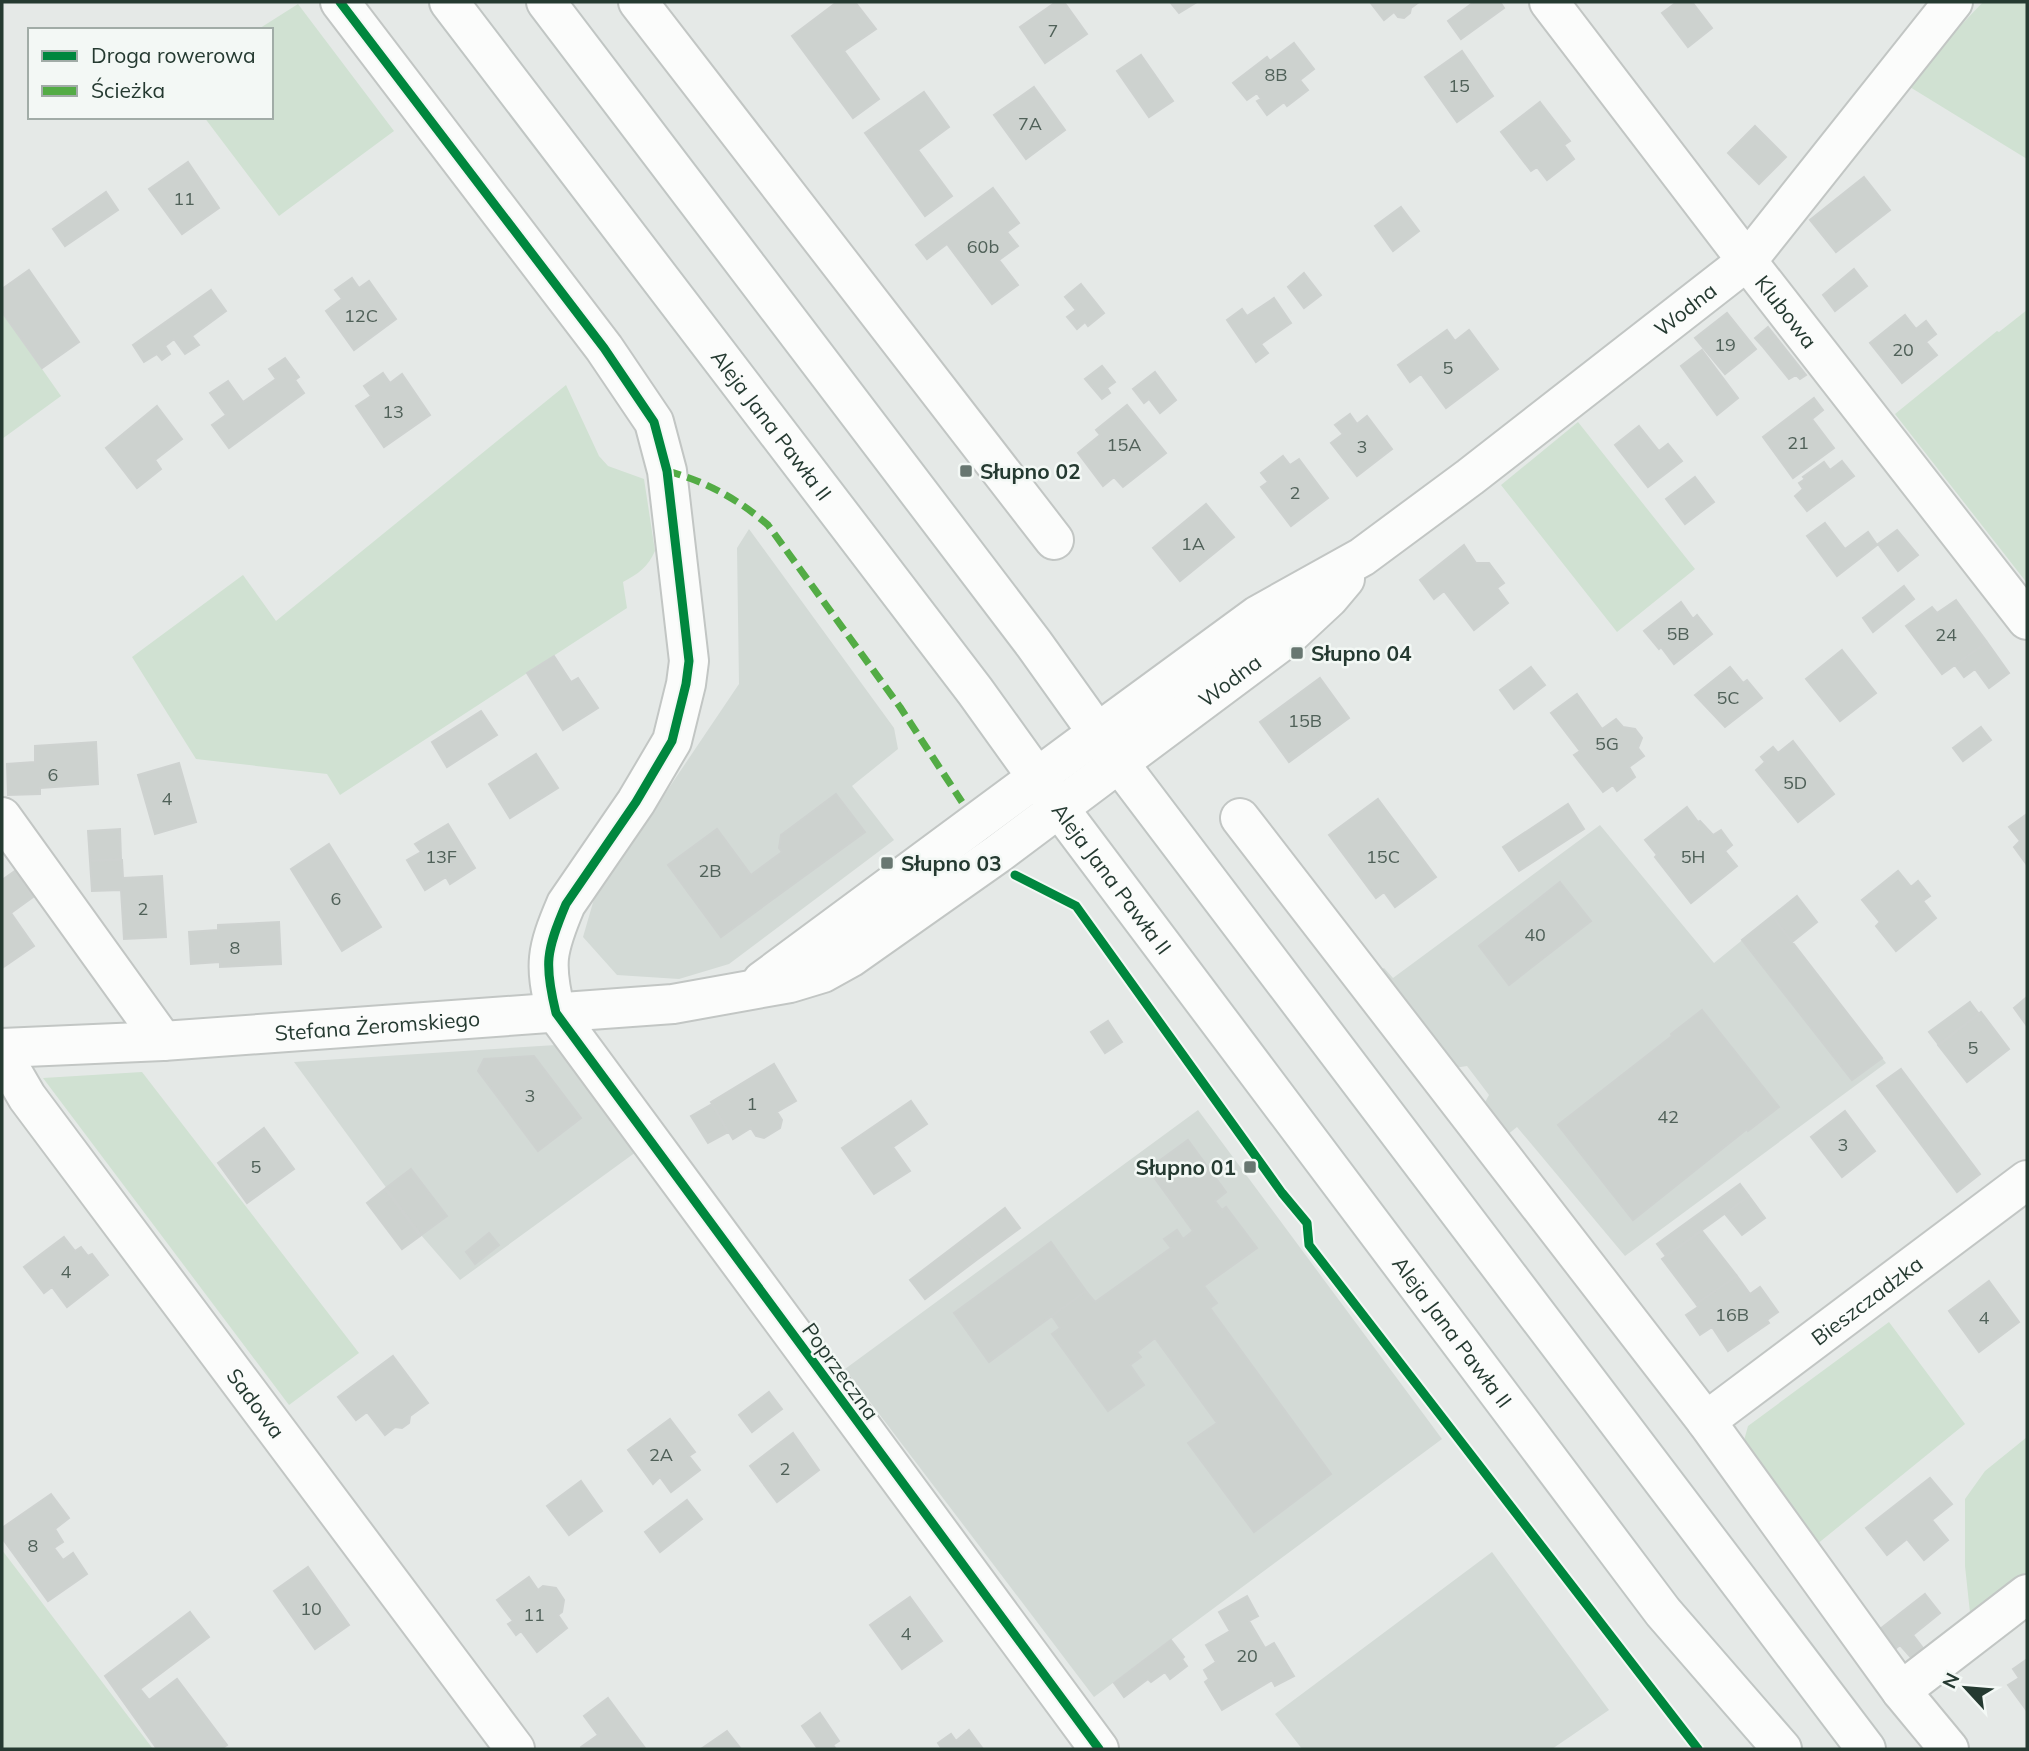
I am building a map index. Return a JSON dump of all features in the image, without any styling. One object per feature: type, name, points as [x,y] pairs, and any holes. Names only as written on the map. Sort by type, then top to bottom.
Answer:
[{"type":"street","points":[[340,2],[604,348],[654,422],[667,471],[689,660],[686,684],[672,741],[657,769],[566,904],[557,926],[549,951],[547,977],[555,1013]]},
{"type":"street","name":"Aleja Jana Pawła II","points":[[449,2],[975,691],[1059,808],[1663,1612],[1782,1749]]},
{"type":"street","points":[[546,2],[1034,644],[1119,763],[1866,1749]]},
{"type":"street","points":[[638,2],[1054,540]]},
{"type":"street","name":"Klubowa","points":[[1549,2],[2027,620]]},
{"type":"street","name":"Wodna","points":[[1037,778],[1258,615],[1363,557],[1481,469],[1747,261],[1953,2]]},
{"type":"street","name":"Wodna","points":[[1059,808],[1285,639],[1329,598],[1363,557]]},
{"type":"street","name":"Stefana Żeromskiego","points":[[751,988],[1037,778]]},
{"type":"street","name":"Stefana Żeromskiego","points":[[2,1048],[163,1041],[673,1004],[801,979],[823,973],[850,958],[1059,808]]},
{"type":"street","points":[[2,817],[163,1041]]},
{"type":"street","points":[[1240,818],[1706,1421],[1901,1691],[1949,1749]]},
{"type":"street","name":"Poprzeczna","points":[[555,1013],[1099,1749]]},
{"type":"street","name":"Sadowa","points":[[2,1054],[27,1097],[515,1749]]},
{"type":"street","name":"Bieszczadzka","points":[[1706,1421],[2027,1180]]},
{"type":"street","points":[[1901,1691],[2027,1594]]},
{"type":"shaded area","points":[[749,529],[894,728],[898,749],[852,786],[894,840],[729,964],[679,979],[617,975],[583,937],[594,899],[739,684],[737,548]]},
{"type":"shaded area","points":[[1600,825],[1714,963],[1772,916],[1886,1063],[1625,1256],[1517,1127],[1507,1135],[1484,1104],[1489,1095],[1467,1066],[1448,1069],[1372,974],[1384,968],[1393,978]]},
{"type":"shaded area","points":[[556,1045],[636,1152],[460,1280],[421,1235],[294,1062]]},
{"type":"shaded area","points":[[1198,1110],[1442,1439],[1094,1697],[845,1369]]},
{"type":"shaded area","points":[[1492,1552],[1609,1710],[1552,1749],[1302,1749],[1275,1714]]},
{"type":"green space","points":[[1983,2],[2027,2],[2027,159],[1905,84]]},
{"type":"green space","points":[[298,4],[394,131],[279,216],[206,119],[273,119],[273,28],[260,28]]},
{"type":"green space","points":[[2027,310],[2027,583],[1895,414]]},
{"type":"green space","points":[[2,312],[61,396],[2,439]]},
{"type":"green space","points":[[566,385],[599,456],[608,466],[644,479],[655,551],[642,570],[623,582],[627,608],[340,795],[327,774],[196,759],[132,657],[243,575],[276,621]]},
{"type":"green space","points":[[1578,422],[1695,569],[1617,632],[1501,485]]},
{"type":"green space","points":[[142,1072],[359,1353],[289,1405],[43,1078]]},
{"type":"green space","points":[[1889,1322],[1965,1424],[1816,1545],[1743,1444],[1748,1426]]},
{"type":"green space","points":[[2027,1437],[2027,1579],[1971,1622],[1965,1566],[1965,1499],[1985,1471]]},
{"type":"green space","points":[[2,1550],[153,1749],[2,1749]]},
{"type":"building","points":[[837,2],[855,2],[876,29],[844,51],[879,99],[853,118],[792,36]]},
{"type":"building","points":[[1056,2],[1064,2],[1087,34],[1045,63],[1020,27]]},
{"type":"building","points":[[1170,2],[1197,2],[1179,13]]},
{"type":"building","points":[[1370,2],[1419,2],[1404,18],[1398,17],[1394,12],[1384,20]]},
{"type":"building","points":[[1474,2],[1500,2],[1504,8],[1461,39],[1448,21]]},
{"type":"building","points":[[1677,2],[1692,2],[1712,28],[1688,47],[1662,13]]},
{"type":"building","points":[[1294,43],[1314,69],[1300,80],[1308,90],[1287,106],[1284,102],[1267,115],[1257,101],[1261,99],[1257,93],[1247,100],[1233,83],[1267,57],[1270,61]]},
{"type":"building","points":[[1462,51],[1493,96],[1457,122],[1425,77]]},
{"type":"building","points":[[1141,55],[1173,101],[1149,117],[1117,71]]},
{"type":"building","points":[[1034,87],[1065,130],[1026,159],[994,115]]},
{"type":"building","points":[[924,92],[949,127],[918,150],[952,196],[925,216],[865,133]]},
{"type":"building","points":[[1540,102],[1570,141],[1564,145],[1574,159],[1547,180],[1537,167],[1531,171],[1501,132]]},
{"type":"building","points":[[1755,126],[1786,157],[1759,184],[1728,153]]},
{"type":"building","points":[[188,162],[219,208],[182,234],[149,189]]},
{"type":"building","points":[[1864,177],[1890,210],[1836,252],[1810,220]]},
{"type":"building","points":[[993,188],[1019,223],[1007,232],[1018,246],[999,260],[1018,285],[992,304],[947,244],[927,259],[916,245]]},
{"type":"building","points":[[106,192],[118,210],[65,246],[53,229]]},
{"type":"building","points":[[1401,207],[1419,231],[1393,251],[1375,226]]},
{"type":"building","points":[[1854,269],[1867,286],[1835,311],[1823,295]]},
{"type":"building","points":[[29,270],[79,342],[42,368],[2,312],[2,289]]},
{"type":"building","points":[[1304,273],[1321,295],[1304,308],[1288,287]]},
{"type":"building","points":[[352,278],[359,288],[369,281],[396,319],[354,350],[326,311],[342,299],[335,290]]},
{"type":"building","points":[[1081,284],[1104,313],[1088,326],[1085,322],[1077,329],[1067,317],[1076,310],[1065,297]]},
{"type":"building","points":[[211,290],[226,311],[192,336],[199,345],[185,354],[174,339],[165,346],[170,354],[162,360],[157,354],[144,362],[133,345]]},
{"type":"building","points":[[1274,298],[1291,323],[1261,344],[1268,353],[1256,362],[1227,320],[1242,309],[1247,316]]},
{"type":"building","points":[[1727,313],[1756,349],[1725,374],[1695,338]]},
{"type":"building","points":[[1905,315],[1916,329],[1926,321],[1936,334],[1926,342],[1937,355],[1902,383],[1870,343]]},
{"type":"building","points":[[1768,327],[1776,337],[1763,347],[1755,338]]},
{"type":"building","points":[[1447,330],[1455,341],[1469,330],[1498,369],[1446,408],[1421,374],[1410,382],[1398,365]]},
{"type":"building","points":[[1776,337],[1806,375],[1800,379],[1796,375],[1789,379],[1763,347]]},
{"type":"building","points":[[1702,350],[1738,398],[1717,415],[1681,366]]},
{"type":"building","points":[[285,358],[299,377],[295,380],[304,393],[229,448],[212,425],[226,415],[210,393],[228,381],[243,402],[276,379],[269,369]]},
{"type":"building","points":[[1102,366],[1115,382],[1107,388],[1110,393],[1102,399],[1085,379]]},
{"type":"building","points":[[1155,372],[1176,400],[1160,413],[1149,399],[1144,403],[1133,389]]},
{"type":"building","points":[[383,373],[390,383],[402,374],[430,415],[384,447],[356,406],[371,396],[364,386]]},
{"type":"building","points":[[1814,398],[1823,410],[1812,419],[1834,448],[1793,478],[1763,437]]},
{"type":"building","points":[[1127,405],[1166,453],[1123,487],[1114,477],[1103,486],[1078,453],[1100,435],[1096,430]]},
{"type":"building","points":[[157,406],[182,439],[155,460],[161,469],[137,488],[106,448]]},
{"type":"building","points":[[1350,414],[1357,424],[1367,416],[1392,449],[1357,476],[1331,443],[1343,434],[1335,425]]},
{"type":"building","points":[[1639,426],[1659,451],[1668,444],[1682,461],[1648,487],[1615,445]]},
{"type":"building","points":[[1283,456],[1290,465],[1299,459],[1328,498],[1291,526],[1261,487],[1268,482],[1261,473]]},
{"type":"building","points":[[1842,461],[1854,476],[1807,511],[1795,496],[1803,489],[1799,483],[1805,479],[1803,477],[1824,462],[1830,470]]},
{"type":"building","points":[[1695,477],[1714,502],[1685,524],[1666,499]]},
{"type":"building","points":[[1206,504],[1234,537],[1180,581],[1153,548]]},
{"type":"building","points":[[1825,523],[1845,549],[1868,532],[1877,545],[1837,576],[1807,536]]},
{"type":"building","points":[[1897,530],[1918,555],[1898,571],[1878,544]]},
{"type":"building","points":[[1464,545],[1476,563],[1489,563],[1504,583],[1497,588],[1508,603],[1474,630],[1444,591],[1434,599],[1420,580]]},
{"type":"building","points":[[1904,586],[1914,599],[1873,632],[1863,618]]},
{"type":"building","points":[[1956,600],[1987,642],[1942,674],[1906,626],[1932,607],[1937,613]]},
{"type":"building","points":[[1681,602],[1693,619],[1697,615],[1712,634],[1674,664],[1644,631]]},
{"type":"building","points":[[1987,642],[2009,673],[1989,688],[1975,669],[1964,677],[1955,665]]},
{"type":"building","points":[[1842,650],[1876,693],[1840,721],[1806,679]]},
{"type":"building","points":[[554,656],[571,682],[578,678],[598,708],[563,730],[527,673]]},
{"type":"building","points":[[1531,667],[1545,685],[1514,709],[1500,690]]},
{"type":"building","points":[[1730,667],[1743,683],[1747,680],[1762,698],[1725,727],[1695,695]]},
{"type":"building","points":[[1320,678],[1349,718],[1289,762],[1260,722]]},
{"type":"building","points":[[1577,694],[1602,729],[1616,719],[1623,727],[1635,729],[1642,738],[1638,748],[1644,756],[1629,767],[1635,777],[1617,791],[1613,785],[1603,792],[1574,755],[1580,751],[1551,713]]},
{"type":"building","points":[[481,711],[497,735],[447,767],[432,742]]},
{"type":"building","points":[[1981,727],[1991,740],[1963,761],[1953,748]]},
{"type":"building","points":[[1793,741],[1834,794],[1798,822],[1756,770],[1765,762],[1761,757],[1773,747],[1778,753]]},
{"type":"building","points":[[96,742],[98,784],[40,788],[40,794],[8,795],[7,764],[35,762],[35,746]]},
{"type":"building","points":[[536,754],[558,788],[510,818],[489,784]]},
{"type":"building","points":[[179,763],[196,822],[155,834],[138,775]]},
{"type":"building","points":[[836,794],[865,832],[721,937],[668,865],[717,829],[751,875],[782,852],[779,848],[781,835]]},
{"type":"building","points":[[1378,799],[1436,877],[1395,907],[1384,892],[1376,898],[1329,835]]},
{"type":"building","points":[[1568,804],[1584,829],[1519,871],[1503,847]]},
{"type":"building","points":[[1687,807],[1698,822],[1713,835],[1721,830],[1732,845],[1725,851],[1737,866],[1691,903],[1645,840]]},
{"type":"building","points":[[2027,814],[2027,865],[2014,847],[2020,841],[2009,827]]},
{"type":"building","points":[[448,824],[475,868],[450,884],[446,877],[425,890],[407,860],[421,852],[415,844]]},
{"type":"building","points":[[120,829],[121,859],[90,861],[88,831]]},
{"type":"building","points":[[329,844],[381,927],[342,951],[291,869]]},
{"type":"building","points":[[122,860],[123,878],[162,876],[166,937],[124,939],[121,890],[92,891],[90,861]]},
{"type":"building","points":[[15,871],[33,897],[11,913],[34,946],[2,968],[2,880]]},
{"type":"building","points":[[1898,871],[1911,887],[1918,881],[1930,896],[1923,901],[1936,918],[1896,951],[1876,926],[1880,922],[1862,900]]},
{"type":"building","points":[[1560,882],[1591,921],[1509,985],[1479,946]]},
{"type":"building","points":[[1797,896],[1817,922],[1792,942],[1772,916]]},
{"type":"building","points":[[1772,916],[1882,1058],[1852,1080],[1742,940]]},
{"type":"building","points":[[279,922],[281,964],[220,967],[220,962],[191,964],[189,932],[218,930],[218,925]]},
{"type":"building","points":[[2027,997],[2027,1026],[2014,1008]]},
{"type":"building","points":[[1970,1002],[1979,1014],[1939,1045],[1929,1032]]},
{"type":"building","points":[[1702,1010],[1779,1107],[1748,1131],[1747,1129],[1633,1220],[1558,1125]]},
{"type":"building","points":[[1981,1012],[2009,1049],[1967,1082],[1938,1045]]},
{"type":"building","points":[[1108,1021],[1122,1042],[1105,1053],[1091,1032]]},
{"type":"building","points":[[534,1056],[581,1118],[538,1151],[478,1071],[484,1059]]},
{"type":"building","points":[[774,1064],[796,1101],[777,1112],[782,1120],[780,1128],[764,1138],[756,1136],[751,1128],[733,1139],[711,1102]]},
{"type":"building","points":[[1901,1069],[1980,1174],[1957,1192],[1877,1086]]},
{"type":"building","points":[[911,1101],[927,1124],[893,1147],[910,1171],[874,1194],[842,1148]]},
{"type":"building","points":[[712,1104],[728,1132],[708,1143],[691,1116]]},
{"type":"building","points":[[1845,1111],[1875,1151],[1842,1177],[1811,1137]]},
{"type":"building","points":[[264,1128],[294,1169],[247,1203],[218,1163]]},
{"type":"building","points":[[1188,1140],[1226,1192],[1215,1201],[1222,1210],[1226,1207],[1257,1248],[1204,1286],[1217,1303],[1210,1308],[1331,1474],[1254,1532],[1188,1443],[1217,1423],[1155,1338],[1137,1352],[1141,1357],[1130,1365],[1144,1385],[1108,1411],[1052,1334],[1060,1328],[1052,1316],[1086,1291],[1095,1302],[1171,1248],[1164,1239],[1177,1230],[1183,1239],[1193,1231],[1148,1169]]},
{"type":"building","points":[[411,1169],[447,1216],[421,1235],[386,1188]]},
{"type":"building","points":[[1740,1184],[1749,1196],[1666,1256],[1657,1244]]},
{"type":"building","points":[[385,1189],[420,1236],[402,1249],[367,1203]]},
{"type":"building","points":[[1749,1196],[1765,1218],[1742,1235],[1725,1214]]},
{"type":"building","points":[[1005,1208],[1020,1228],[979,1258],[964,1239]]},
{"type":"building","points":[[1702,1231],[1737,1276],[1696,1304],[1662,1259]]},
{"type":"building","points":[[489,1233],[499,1245],[475,1264],[466,1252]]},
{"type":"building","points":[[64,1237],[75,1251],[81,1247],[88,1256],[92,1254],[108,1275],[67,1307],[52,1287],[44,1293],[24,1267]]},
{"type":"building","points":[[964,1239],[979,1258],[925,1299],[910,1280]]},
{"type":"building","points":[[1051,1242],[1086,1291],[989,1362],[954,1313]]},
{"type":"building","points":[[1737,1276],[1750,1294],[1760,1287],[1778,1312],[1767,1320],[1769,1323],[1728,1351],[1712,1327],[1700,1335],[1686,1315],[1698,1307],[1696,1304]]},
{"type":"building","points":[[1989,1281],[2019,1322],[1979,1352],[1949,1311]]},
{"type":"building","points":[[393,1356],[428,1403],[410,1416],[409,1423],[402,1428],[395,1427],[385,1435],[367,1412],[356,1420],[338,1397]]},
{"type":"building","points":[[769,1392],[782,1409],[752,1432],[739,1415]]},
{"type":"building","points":[[670,1419],[695,1452],[689,1456],[700,1470],[671,1492],[660,1477],[653,1484],[628,1450]]},
{"type":"building","points":[[793,1433],[819,1470],[777,1502],[750,1466]]},
{"type":"building","points":[[1930,1478],[1952,1504],[1932,1520],[1948,1540],[1924,1560],[1907,1539],[1887,1555],[1866,1528]]},
{"type":"building","points":[[581,1481],[602,1511],[569,1535],[547,1506]]},
{"type":"building","points":[[51,1494],[69,1518],[55,1529],[63,1542],[54,1548],[63,1560],[73,1553],[87,1574],[48,1601],[2,1538],[2,1528]]},
{"type":"building","points":[[687,1500],[702,1519],[660,1552],[645,1532]]},
{"type":"building","points":[[308,1567],[349,1625],[315,1649],[274,1591]]},
{"type":"building","points":[[529,1577],[538,1590],[543,1586],[556,1588],[564,1600],[562,1612],[558,1615],[567,1628],[537,1652],[521,1631],[516,1635],[508,1624],[513,1621],[497,1600]]},
{"type":"building","points":[[1925,1594],[1940,1613],[1913,1635],[1926,1652],[1914,1661],[1900,1645],[1890,1653],[1875,1633]]},
{"type":"building","points":[[1247,1596],[1258,1616],[1249,1621],[1265,1648],[1274,1643],[1294,1676],[1275,1686],[1272,1680],[1222,1710],[1205,1682],[1209,1679],[1204,1670],[1216,1662],[1206,1645],[1230,1631],[1219,1612]]},
{"type":"building","points":[[910,1597],[942,1641],[902,1669],[870,1625]]},
{"type":"building","points":[[190,1612],[209,1637],[140,1689],[149,1700],[177,1679],[227,1745],[221,1749],[157,1749],[105,1676]]},
{"type":"building","points":[[1171,1640],[1184,1657],[1182,1659],[1187,1666],[1170,1679],[1165,1672],[1151,1682],[1148,1679],[1124,1697],[1114,1683]]},
{"type":"building","points":[[2026,1660],[2027,1711],[2008,1685],[2019,1678],[2013,1669]]},
{"type":"building","points":[[608,1698],[645,1748],[582,1749],[581,1747],[598,1735],[584,1716]]},
{"type":"building","points":[[820,1713],[839,1741],[833,1745],[836,1749],[818,1749],[802,1726]]},
{"type":"building","points":[[969,1730],[983,1749],[942,1749],[938,1743],[951,1734],[956,1741]]},
{"type":"building","points":[[727,1731],[741,1749],[701,1749]]},
{"type":"marked path","points":[[667,471],[720,492],[768,525],[900,707],[962,802]]},
{"type":"cycle path","points":[[340,2],[604,348],[654,422],[667,471],[689,661],[686,684],[672,741],[636,802],[566,904],[559,920],[549,958],[556,1013],[1099,1749]]},
{"type":"cycle path","points":[[1015,875],[1076,906],[1282,1193],[1307,1223],[1309,1245],[1698,1749]]},
{"type":"place","name":"Słupno 02","points":[[966,471]]},
{"type":"place","name":"Słupno 04","points":[[1297,653]]},
{"type":"place","name":"Słupno 03","points":[[887,863]]},
{"type":"place","name":"Słupno 01","points":[[1250,1167]]}]
